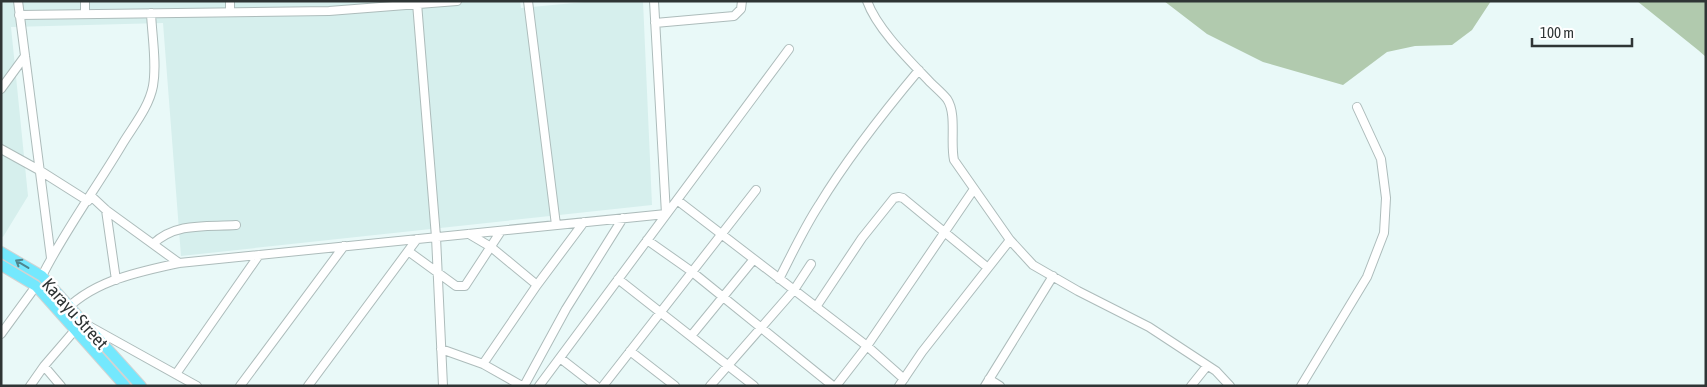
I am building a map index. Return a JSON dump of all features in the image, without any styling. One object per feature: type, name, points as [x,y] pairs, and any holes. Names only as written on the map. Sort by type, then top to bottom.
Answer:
[{"type":"main road","name":"Karayu Street","points":[[1,252],[42,276],[68,307],[78,325],[125,386]]},
{"type":"main road","name":"Karayu Street","points":[[1,265],[36,286],[61,315],[78,325],[141,386]]},
{"type":"main road","points":[[36,286],[42,276]]},
{"type":"street","points":[[18,1],[51,258]]},
{"type":"street","points":[[85,1],[85,14]]},
{"type":"street","points":[[230,1],[230,12]]},
{"type":"street","points":[[19,15],[330,11],[457,1]]},
{"type":"street","points":[[528,1],[556,225]]},
{"type":"street","points":[[654,1],[666,214]]},
{"type":"street","points":[[655,23],[734,16],[741,9],[742,1]]},
{"type":"street","points":[[867,1],[870,10],[895,45],[948,100],[952,116],[951,148],[954,160],[1010,240],[1033,265],[1078,292],[1149,327],[1216,371],[1230,386]]},
{"type":"street","points":[[416,4],[436,237],[443,386]]},
{"type":"street","points":[[42,276],[51,258],[147,103],[153,85],[154,71],[150,14]]},
{"type":"street","points":[[539,386],[789,49]]},
{"type":"street","points":[[2,88],[24,56]]},
{"type":"street","points":[[779,279],[833,182],[872,127],[919,70]]},
{"type":"street","points":[[1300,386],[1368,277],[1384,233],[1386,198],[1381,159],[1357,107]]},
{"type":"street","points":[[1,149],[89,198],[179,263]]},
{"type":"street","points":[[647,240],[692,271],[761,329],[835,386],[867,346],[974,189]]},
{"type":"street","points":[[603,386],[756,190]]},
{"type":"street","points":[[816,306],[862,238],[894,198],[903,198],[988,268]]},
{"type":"street","points":[[677,200],[867,346],[901,382],[1010,240]]},
{"type":"street","points":[[106,210],[116,280]]},
{"type":"street","points":[[61,315],[68,307],[84,296],[116,280],[130,274],[179,263],[666,214]]},
{"type":"street","points":[[441,349],[483,364],[523,386],[566,308],[623,218]]},
{"type":"street","points":[[483,364],[584,222]]},
{"type":"street","points":[[153,244],[162,235],[181,228],[236,225]]},
{"type":"street","points":[[408,251],[456,286],[466,286],[501,231]]},
{"type":"street","points":[[469,234],[492,247],[538,285]]},
{"type":"street","points":[[308,386],[418,239]]},
{"type":"street","points":[[240,386],[344,246]]},
{"type":"street","points":[[176,374],[259,255]]},
{"type":"street","points":[[691,336],[754,259]]},
{"type":"street","points":[[710,386],[794,290],[811,264]]},
{"type":"street","points":[[1000,386],[987,382],[1052,276]]},
{"type":"street","points":[[618,279],[754,386]]},
{"type":"street","points":[[1,334],[36,286]]},
{"type":"street","points":[[30,386],[78,325],[197,386]]},
{"type":"street","points":[[630,351],[675,386]]},
{"type":"street","points":[[560,358],[596,386]]},
{"type":"street","points":[[44,366],[61,386]]},
{"type":"street","points":[[1191,386],[1207,366]]},
{"type":"shaded area","points":[[1,1],[520,1],[521,8],[595,1],[643,1],[652,205],[181,256],[163,23],[11,27],[28,196],[3,237],[1,236]]},
{"type":"green space","points":[[1164,1],[1491,1],[1472,30],[1452,45],[1415,46],[1387,52],[1343,85],[1263,62],[1207,34]]},
{"type":"green space","points":[[1637,1],[1706,1],[1706,57],[1698,50]]}]
